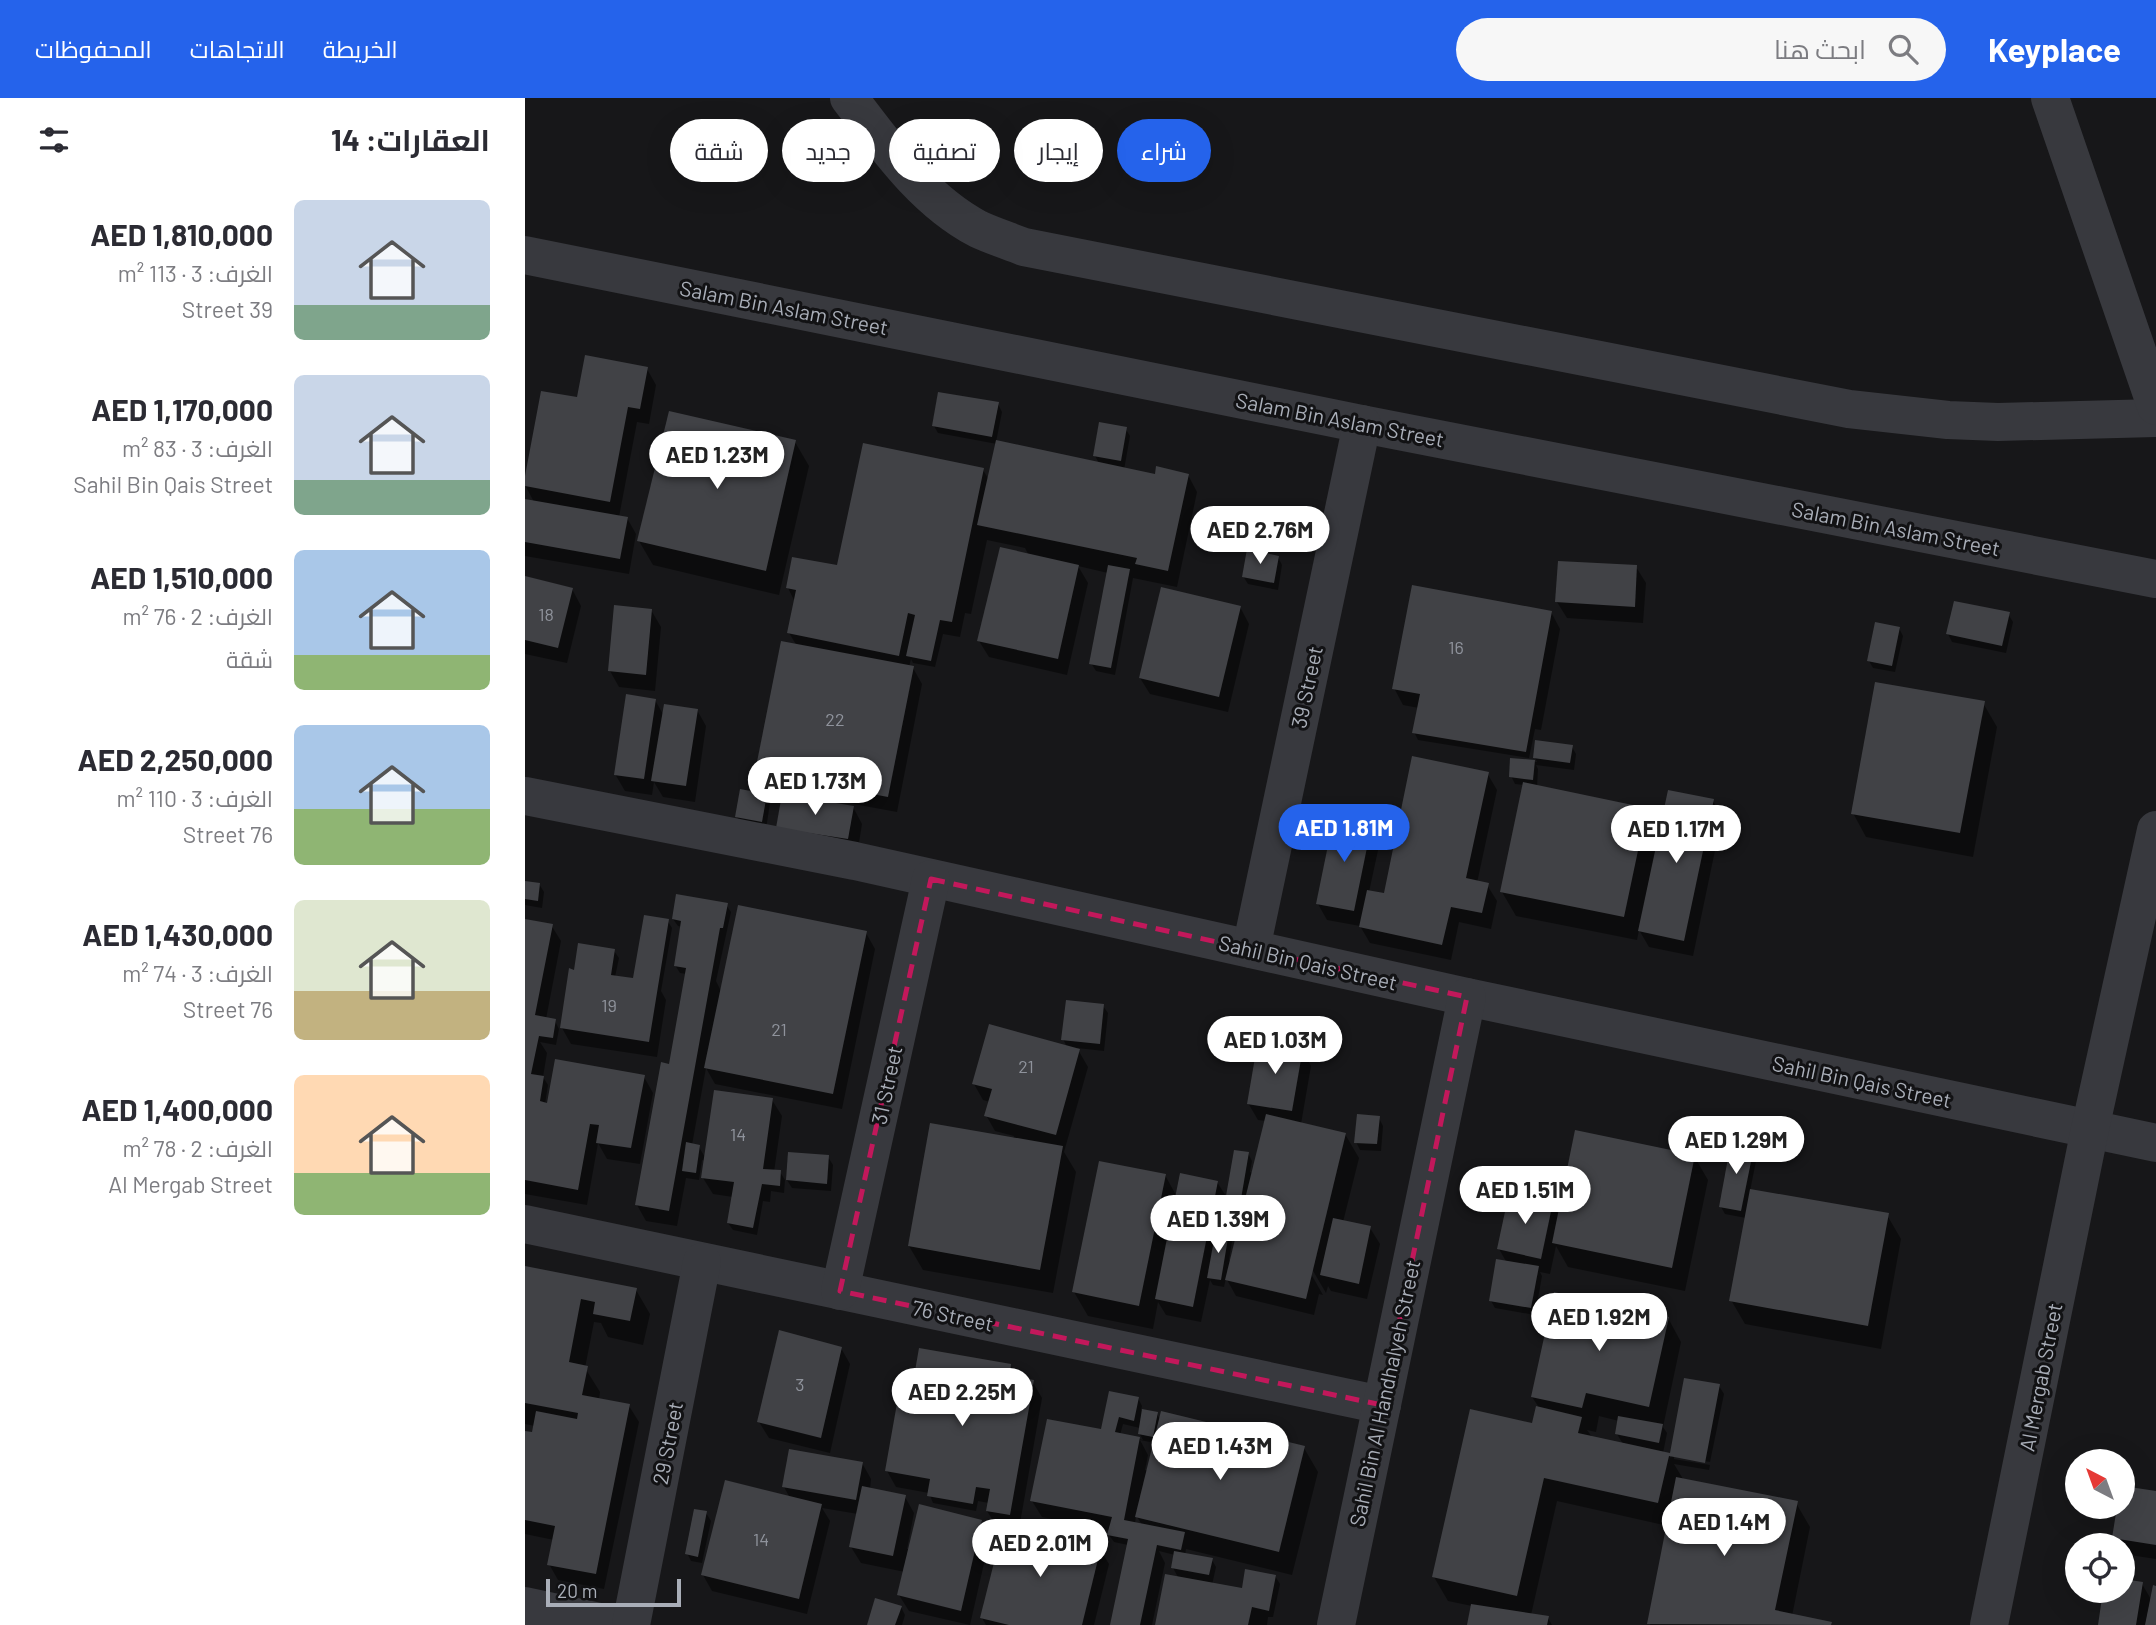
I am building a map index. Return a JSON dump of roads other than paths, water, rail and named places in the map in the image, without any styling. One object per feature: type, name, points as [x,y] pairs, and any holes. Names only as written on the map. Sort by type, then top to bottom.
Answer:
[{"type":"street","points":[[849,98],[901,165],[936,201],[978,229],[1024,247],[1849,409],[1936,419],[1998,422],[2156,418]]},
{"type":"street","points":[[2050,98],[2156,406]]},
{"type":"street","name":"Salam Bin Aslam Street","points":[[525,255],[1362,424],[2156,579]]},
{"type":"street","name":"39 Street","points":[[1251,949],[1362,424]]},
{"type":"street","name":"Sahil Bin Qais Street","points":[[525,796],[855,861],[1467,998],[2156,1143]]},
{"type":"street","name":"Al Mergab Street","points":[[1989,1625],[2090,1129],[2156,830]]},
{"type":"street","name":"31 Street","points":[[840,1291],[931,879]]},
{"type":"street","name":"Sahil Bin Al Handhalyeh Street","points":[[1336,1625],[1467,998]]},
{"type":"street","name":"76 Street","points":[[525,1224],[1382,1405]]},
{"type":"street","name":"29 Street","points":[[631,1625],[702,1262]]},
{"type":"street","points":[[525,1606],[614,1625]]}]
